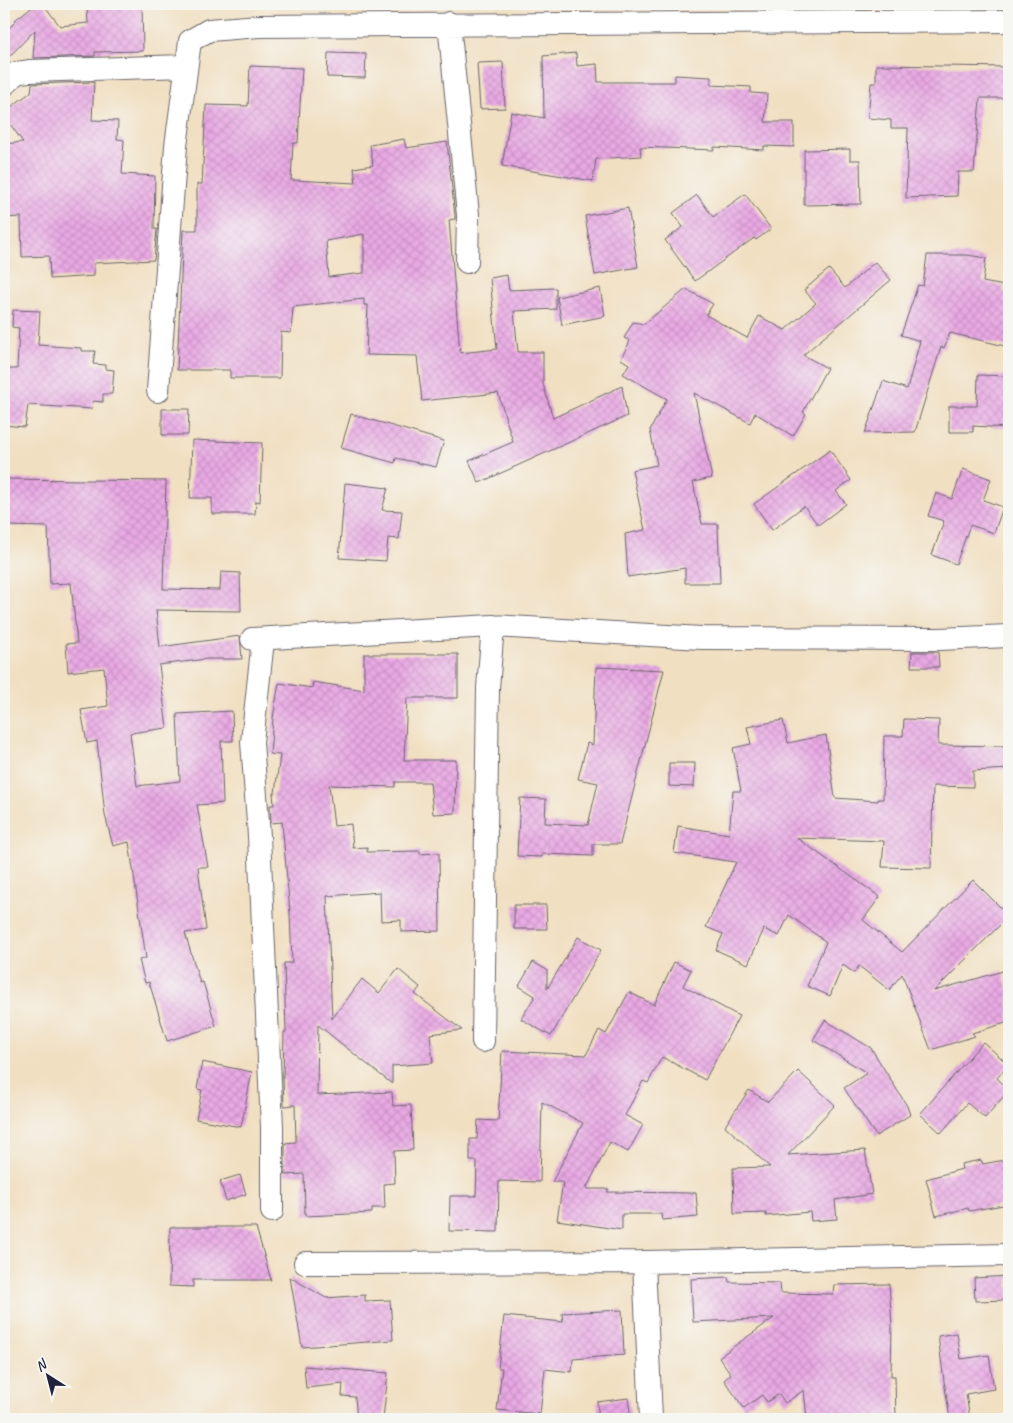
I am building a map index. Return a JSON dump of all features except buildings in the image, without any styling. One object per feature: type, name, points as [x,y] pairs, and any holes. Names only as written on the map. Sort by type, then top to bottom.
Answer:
[{"type":"street","points":[[158,391],[176,146],[185,66],[190,40],[209,30],[260,26],[449,23],[1009,21]]},
{"type":"street","points":[[449,23],[468,215],[467,262]]},
{"type":"street","points":[[4,84],[16,73],[29,71],[185,66]]},
{"type":"street","points":[[483,1040],[488,688],[493,626]]},
{"type":"street","points":[[272,1211],[271,1107],[259,836],[252,742],[258,639],[493,626],[702,638],[939,639],[1009,636]]},
{"type":"street","points":[[305,1263],[644,1262],[1009,1255]]},
{"type":"street","points":[[644,1262],[651,1419]]}]
